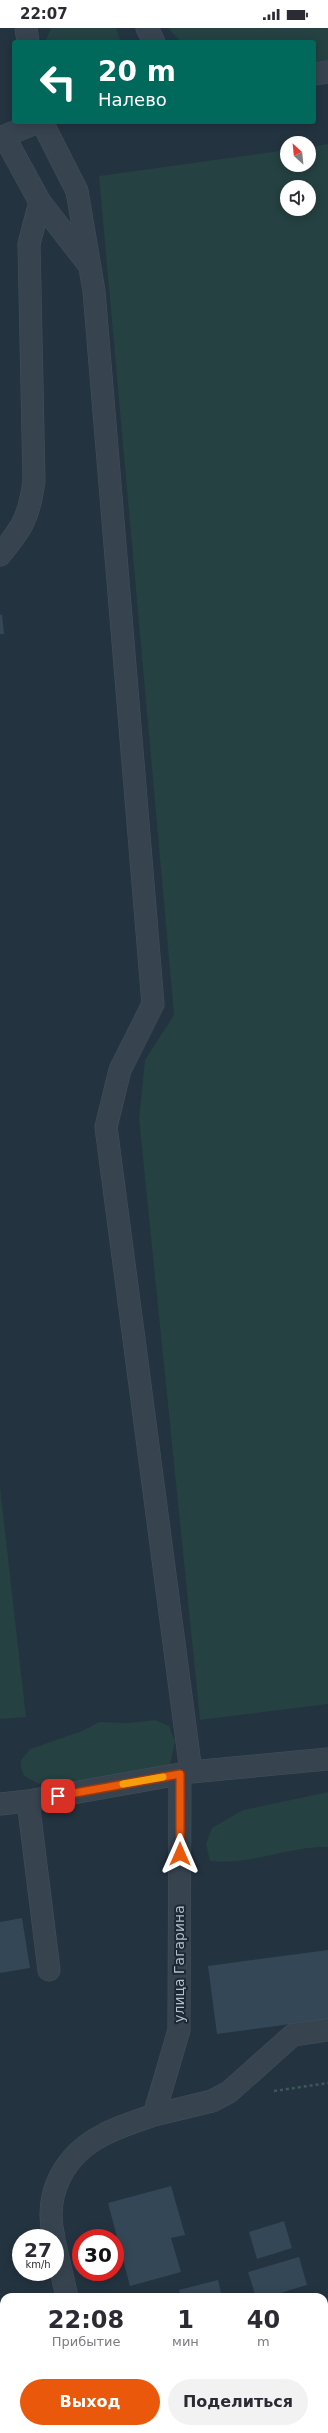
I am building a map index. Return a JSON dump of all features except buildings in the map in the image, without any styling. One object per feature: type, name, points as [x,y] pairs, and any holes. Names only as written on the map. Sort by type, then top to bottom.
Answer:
[{"type":"street","points":[[26,28],[28,40]]},
{"type":"street","points":[[147,28],[153,40]]},
{"type":"street","points":[[316,74],[328,72]]},
{"type":"street","points":[[34,124],[2,138],[40,202],[90,267]]},
{"type":"street","name":"улица Гагарина","points":[[43,124],[77,191],[95,298],[153,1004],[120,1070],[106,1127],[186,1773],[179,2030],[154,2115]]},
{"type":"street","points":[[0,555],[17,534],[30,509],[34,481],[28,244],[40,202]]},
{"type":"street","points":[[0,1804],[28,1802],[186,1773],[328,1759]]},
{"type":"street","points":[[28,1802],[49,1970]]},
{"type":"street","points":[[52,2229],[50,2221],[56,2182],[74,2156],[104,2134],[154,2115],[212,2100],[230,2092],[293,2035],[328,2030]]},
{"type":"street","points":[[63,2281],[66,2293]]},
{"type":"green space","points":[[51,28],[116,28],[120,40],[46,40]]},
{"type":"green space","points":[[168,28],[328,28],[328,60],[316,62],[316,40],[179,40]]},
{"type":"green space","points":[[328,144],[328,1704],[200,1720],[139,1119],[145,1060],[174,1015],[99,176],[280,151],[280,172],[316,172],[316,146]]},
{"type":"green space","points":[[0,1487],[26,1717],[0,1719]]},
{"type":"green space","points":[[155,1720],[169,1726],[175,1742],[170,1765],[153,1773],[39,1784],[24,1776],[21,1768],[21,1760],[30,1749],[82,1731],[99,1722],[128,1723]]},
{"type":"green space","points":[[328,1792],[328,1847],[298,1849],[240,1861],[210,1861],[206,1844],[212,1828],[243,1810]]},
{"type":"slow traffic","points":[[123,1784],[163,1777]]},
{"type":"route","points":[[58,1796],[180,1774],[180,1854]]}]
